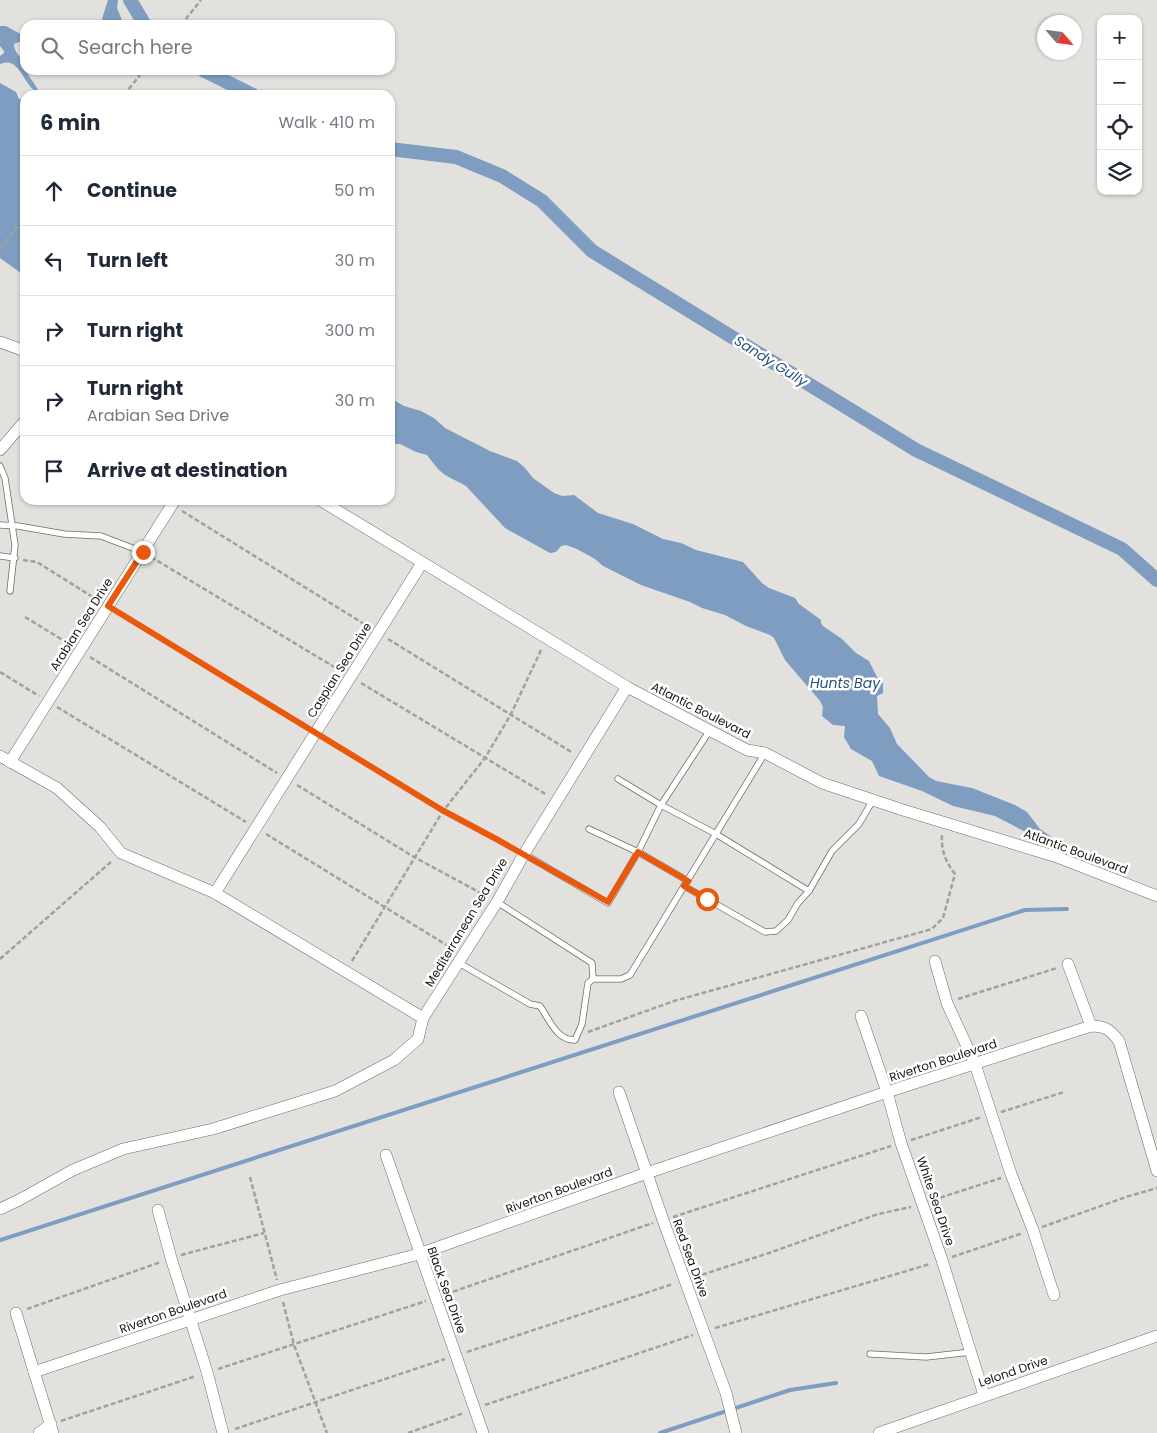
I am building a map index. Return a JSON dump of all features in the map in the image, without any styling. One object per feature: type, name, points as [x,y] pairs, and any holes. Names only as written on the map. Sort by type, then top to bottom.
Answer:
[{"type":"street","points":[[0,342],[20,349]]},
{"type":"street","points":[[0,450],[20,427]]},
{"type":"street","name":"Arabian Sea Drive","points":[[10,762],[172,505]]},
{"type":"street","name":"Atlantic Boulevard","points":[[328,505],[627,687],[747,750],[765,753],[822,783],[1057,857],[1157,896]]},
{"type":"street","name":"Caspian Sea Drive","points":[[215,893],[422,563]]},
{"type":"street","name":"Mediterranean Sea Drive","points":[[0,1209],[21,1200],[73,1170],[123,1149],[213,1129],[335,1091],[394,1060],[418,1039],[423,1018],[497,902],[524,854],[627,687]]},
{"type":"street","points":[[0,756],[57,788],[100,827],[121,853],[215,893],[423,1018]]},
{"type":"street","points":[[935,961],[947,1003],[975,1064],[1011,1174],[1033,1230],[1054,1295]]},
{"type":"street","points":[[1068,964],[1092,1026],[1101,1026],[1111,1031],[1119,1041],[1157,1170]]},
{"type":"street","name":"White Sea Drive","points":[[861,1016],[887,1092],[901,1143],[942,1260],[984,1395]]},
{"type":"street","name":"Riverton Boulevard","points":[[34,1372],[280,1290],[419,1254],[647,1173],[887,1092],[1092,1026]]},
{"type":"street","name":"Red Sea Drive","points":[[619,1092],[662,1220],[726,1393],[736,1433]]},
{"type":"street","name":"Black Sea Drive","points":[[386,1155],[483,1433]]},
{"type":"street","points":[[158,1210],[190,1320],[208,1372],[223,1433]]},
{"type":"street","points":[[16,1312],[52,1429],[39,1433]]},
{"type":"street","name":"Lelond Drive","points":[[879,1433],[1157,1336]]},
{"type":"lane","points":[[0,466],[4,478],[12,526],[15,558],[10,591]]},
{"type":"lane","points":[[0,525],[64,534],[101,536],[143,552]]},
{"type":"lane","points":[[0,556],[15,558]]},
{"type":"lane","points":[[524,854],[608,902],[638,852],[661,806],[710,730]]},
{"type":"lane","points":[[461,958],[530,1004],[540,1006],[560,1036],[575,1040],[582,1024],[588,983],[593,979],[621,979],[630,975],[765,753]]},
{"type":"lane","points":[[618,779],[661,806],[716,834],[809,891]]},
{"type":"lane","points":[[589,829],[638,852],[765,932],[776,931],[788,920],[798,903],[809,891],[832,851],[859,824],[873,800]]},
{"type":"lane","points":[[497,902],[592,963],[593,979]]},
{"type":"lane","points":[[870,1354],[926,1357],[971,1352]]},
{"type":"path","points":[[185,20],[201,0]]},
{"type":"path","points":[[128,90],[140,75]]},
{"type":"path","points":[[0,248],[20,223]]},
{"type":"path","points":[[15,558],[37,562],[442,810],[524,854]]},
{"type":"path","points":[[25,617],[414,858],[497,902]]},
{"type":"path","points":[[346,972],[442,810],[485,758],[511,714],[546,638]]},
{"type":"path","points":[[0,672],[385,906],[461,958]]},
{"type":"path","points":[[577,1036],[674,1001],[932,929],[943,918],[955,874],[946,862],[942,845],[943,822]]},
{"type":"path","points":[[0,958],[121,853]]},
{"type":"path","points":[[947,1003],[1068,964]]},
{"type":"path","points":[[52,1429],[208,1372],[435,1298],[662,1220],[1064,1092]]},
{"type":"path","points":[[223,1433],[769,1253],[878,1214],[922,1204],[1011,1174]]},
{"type":"path","points":[[250,1177],[294,1345],[327,1433]]},
{"type":"path","points":[[408,1433],[703,1332],[942,1260],[1157,1188]]},
{"type":"path","points":[[16,1312],[171,1258],[264,1234]]},
{"type":"water","points":[[108,0],[118,0],[117,8],[122,20],[102,19]]},
{"type":"water","points":[[0,26],[6,26],[20,34],[20,42],[14,44],[14,47],[20,57],[20,71],[11,63],[0,64],[0,56],[4,51],[0,46]]},
{"type":"water","points":[[22,75],[29,75],[38,90],[34,90]]},
{"type":"water","points":[[0,83],[16,92],[20,99],[20,272],[0,258]]},
{"type":"water","name":"Hunts Bay","points":[[395,401],[404,406],[421,411],[434,418],[445,428],[490,451],[517,461],[533,478],[554,493],[562,496],[574,495],[598,513],[633,524],[663,539],[743,562],[762,583],[769,588],[795,598],[799,604],[821,620],[823,626],[842,639],[856,653],[869,661],[877,677],[883,683],[883,693],[877,696],[878,714],[890,728],[897,744],[929,777],[936,781],[972,788],[1015,805],[1027,812],[1040,829],[1062,844],[1057,845],[1039,839],[995,816],[953,806],[922,791],[879,776],[872,761],[851,749],[844,737],[845,726],[833,725],[822,716],[823,707],[820,701],[785,660],[774,638],[770,635],[746,626],[725,615],[641,585],[603,566],[577,549],[566,545],[561,546],[556,552],[550,553],[505,528],[466,486],[445,475],[427,455],[400,444],[395,444]]},
{"type":"waterway","name":"Sandy Gully","points":[[130,0],[142,20]]},
{"type":"waterway","name":"Sandy Gully","points":[[213,75],[243,90]]},
{"type":"waterway","name":"Sandy Gully","points":[[395,150],[456,157],[502,176],[542,201],[592,251],[916,450],[1122,549],[1157,580]]},
{"type":"waterway","points":[[0,1240],[1025,910],[1067,909]]},
{"type":"waterway","points":[[660,1433],[790,1390],[836,1383]]},
{"type":"route","points":[[143,552],[108,606],[442,810],[608,902],[638,852],[688,881],[684,886],[707,899]]}]
